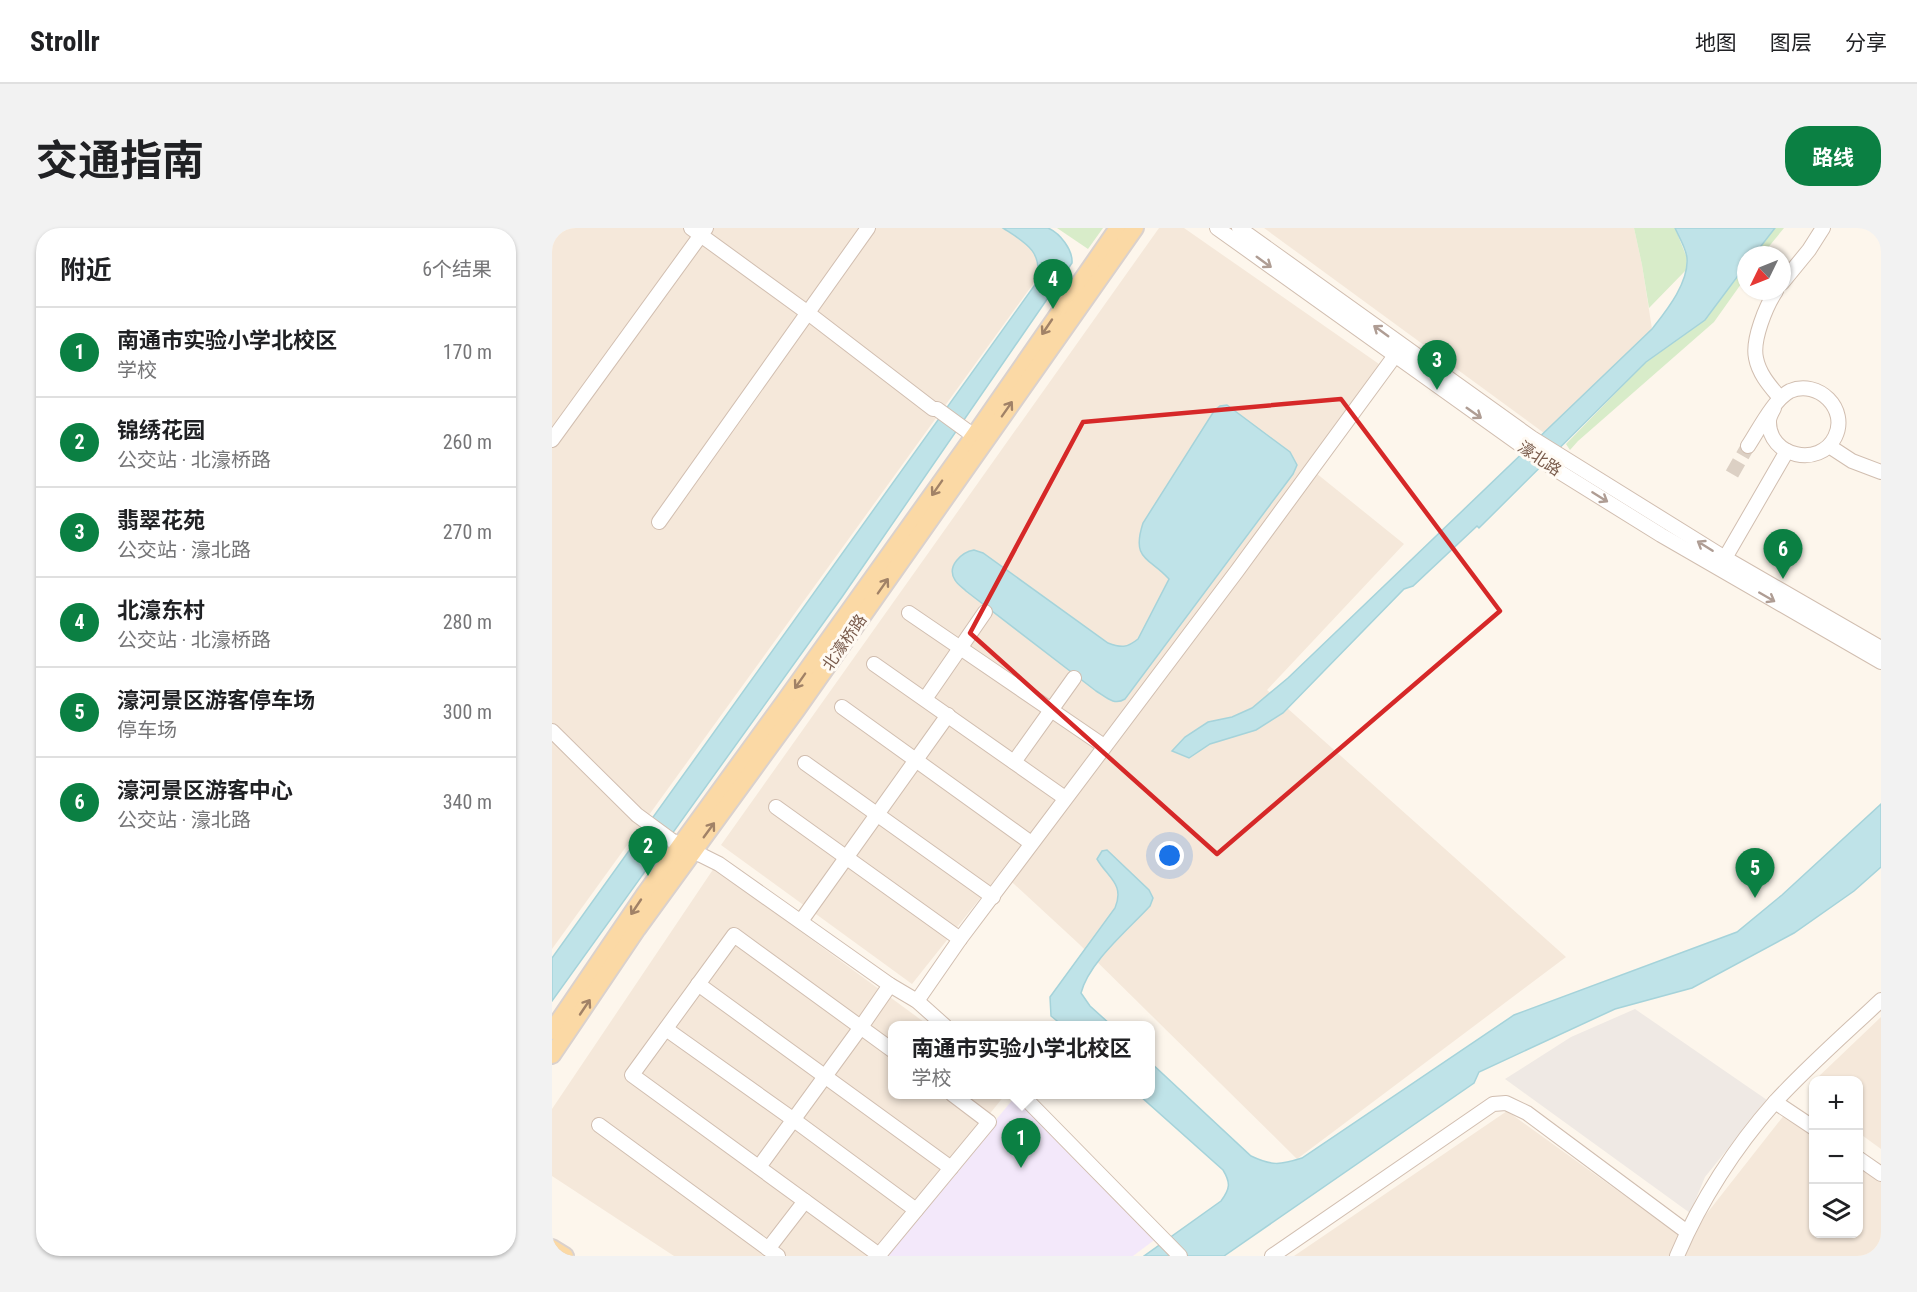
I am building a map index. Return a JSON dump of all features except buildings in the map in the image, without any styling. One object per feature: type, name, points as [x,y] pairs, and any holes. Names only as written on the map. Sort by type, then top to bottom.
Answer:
[{"type":"main road","name":"北濠桥路","points":[[552,1030],[785,701],[968,432],[1118,228]]},
{"type":"main road","name":"北濠桥路","points":[[552,1055],[637,929],[682,845],[1135,228]]},
{"type":"main road","points":[[552,1248],[565,1256]]},
{"type":"street","points":[[659,522],[868,228]]},
{"type":"street","name":"濠北路","points":[[1217,228],[1661,535],[1881,662]]},
{"type":"street","name":"濠北路","points":[[1239,228],[1398,351]]},
{"type":"street","points":[[1791,272],[1823,228]]},
{"type":"street","points":[[552,440],[699,230],[933,409],[938,408],[968,432]]},
{"type":"street","points":[[1770,300],[1759,331],[1756,357],[1777,403]]},
{"type":"street","points":[[917,1001],[1031,843],[1230,580],[1398,351]]},
{"type":"street","points":[[1748,446],[1777,403],[1790,392],[1801,388],[1813,389],[1824,394],[1832,402],[1839,424],[1836,436],[1829,446],[1809,456],[1787,451],[1771,432],[1769,421],[1777,403]]},
{"type":"street","points":[[1829,446],[1852,461],[1881,472]]},
{"type":"street","points":[[1725,558],[1787,451]]},
{"type":"street","name":"濠北路","points":[[1554,461],[1881,648]]},
{"type":"street","points":[[925,699],[985,612]]},
{"type":"street","points":[[909,613],[1104,747]]},
{"type":"street","points":[[874,664],[1065,798]]},
{"type":"street","points":[[1014,762],[1074,678]]},
{"type":"street","points":[[842,707],[1031,843]]},
{"type":"street","points":[[801,921],[948,715]]},
{"type":"street","points":[[552,731],[642,818],[682,845],[719,864],[890,985],[917,1001],[939,1021]]},
{"type":"street","points":[[805,763],[993,897]]},
{"type":"street","points":[[777,807],[960,939]]},
{"type":"street","points":[[888,1047],[734,935],[632,1075],[879,1255],[989,1122],[957,1099]]},
{"type":"street","points":[[698,984],[951,1168]]},
{"type":"street","points":[[759,1167],[890,985]]},
{"type":"street","points":[[1677,1256],[1722,1171],[1775,1102],[1881,1000]]},
{"type":"street","points":[[666,1029],[916,1210]]},
{"type":"street","points":[[1025,1099],[1180,1256]]},
{"type":"street","points":[[1775,1102],[1809,1125]]},
{"type":"street","points":[[1272,1256],[1492,1104],[1506,1103],[1527,1113],[1688,1232]]},
{"type":"street","points":[[599,1125],[773,1252],[805,1201]]},
{"type":"street","points":[[1863,1161],[1881,1174]]},
{"type":"highlighted area","points":[[1341,399],[1500,611],[1217,854],[970,633],[1083,422]]},
{"type":"shaded area","points":[[552,228],[1038,228],[1062,244],[552,949]]},
{"type":"shaded area","points":[[1159,228],[1184,228],[1379,364],[1306,465],[1404,544],[1267,690],[1566,957],[1297,1159],[1078,943],[1001,872],[912,984],[721,845]]},
{"type":"shaded area","points":[[1264,228],[1634,228],[1652,329],[1544,433]]},
{"type":"shaded area","points":[[714,868],[923,1021],[888,1021],[888,1099],[1002,1099],[874,1256],[674,1256],[552,1176],[552,1109]]},
{"type":"shaded area","points":[[1635,1009],[1767,1100],[1705,1177],[1690,1213],[1505,1079],[1571,1037]]},
{"type":"shaded area","points":[[1881,1017],[1881,1149],[1863,1136],[1863,1076],[1819,1076]]},
{"type":"shaded area","points":[[1013,1099],[1157,1238],[1133,1256],[883,1256]]},
{"type":"shaded area","points":[[1507,1111],[1686,1240],[1785,1114],[1809,1131],[1809,1238],[1863,1238],[1863,1168],[1881,1181],[1881,1256],[1294,1256]]},
{"type":"green space","points":[[1057,228],[1103,228],[1088,249]]},
{"type":"green space","points":[[1634,228],[1675,228],[1687,258],[1686,270],[1649,308],[1642,265]]},
{"type":"green space","points":[[1775,228],[1784,228],[1769,246],[1761,246]]},
{"type":"green space","points":[[1737,277],[1737,290],[1714,322],[1570,450],[1566,444],[1646,362],[1705,319]]},
{"type":"water","points":[[1003,228],[1048,228],[1065,242],[1072,263],[842,597],[552,1001],[552,958],[1037,282],[1038,271],[1035,255],[1019,238]]},
{"type":"water","points":[[1675,228],[1775,228],[1761,246],[1737,246],[1737,277],[1705,320],[1646,362],[1479,528],[1477,526],[1413,586],[1404,589],[1283,713],[1256,730],[1210,744],[1189,758],[1172,751],[1185,737],[1208,722],[1232,717],[1252,708],[1288,678],[1652,329],[1680,287],[1687,267],[1685,250]]},
{"type":"water","points":[[1227,405],[1290,452],[1297,465],[1293,474],[1125,699],[1117,702],[1096,691],[956,581],[952,570],[957,560],[969,551],[983,553],[1108,643],[1127,646],[1134,642],[1138,639],[1169,579],[1144,557],[1141,551],[1139,544],[1143,523],[1214,411],[1220,406]]},
{"type":"water","points":[[1881,804],[1881,867],[1854,891],[1794,933],[1692,988],[1615,1009],[1479,1072],[1474,1083],[1224,1256],[1144,1256],[1221,1201],[1228,1186],[1223,1170],[1143,1099],[1155,1099],[1155,1067],[1251,1156],[1265,1162],[1288,1162],[1302,1158],[1514,1015],[1737,932],[1782,895]]},
{"type":"water","points":[[1107,850],[1149,890],[1153,898],[1150,906],[1101,958],[1085,981],[1081,993],[1090,1006],[1107,1021],[1057,1021],[1051,1016],[1050,997],[1115,908],[1118,900],[1117,887],[1097,859],[1102,851]]},
{"type":"tunnel","points":[[1732,474],[1748,446]]},
{"type":"place","name":"北濠东村","points":[[1053,309]]},
{"type":"place","name":"翡翠花苑","points":[[1437,390]]},
{"type":"place","name":"濠河景区游客中心","points":[[1783,579]]},
{"type":"place","name":"锦绣花园","points":[[648,876]]},
{"type":"place","name":"濠河景区游客停车场","points":[[1755,898]]},
{"type":"place","name":"南通市实验小学北校区","points":[[1021,1168]]}]
